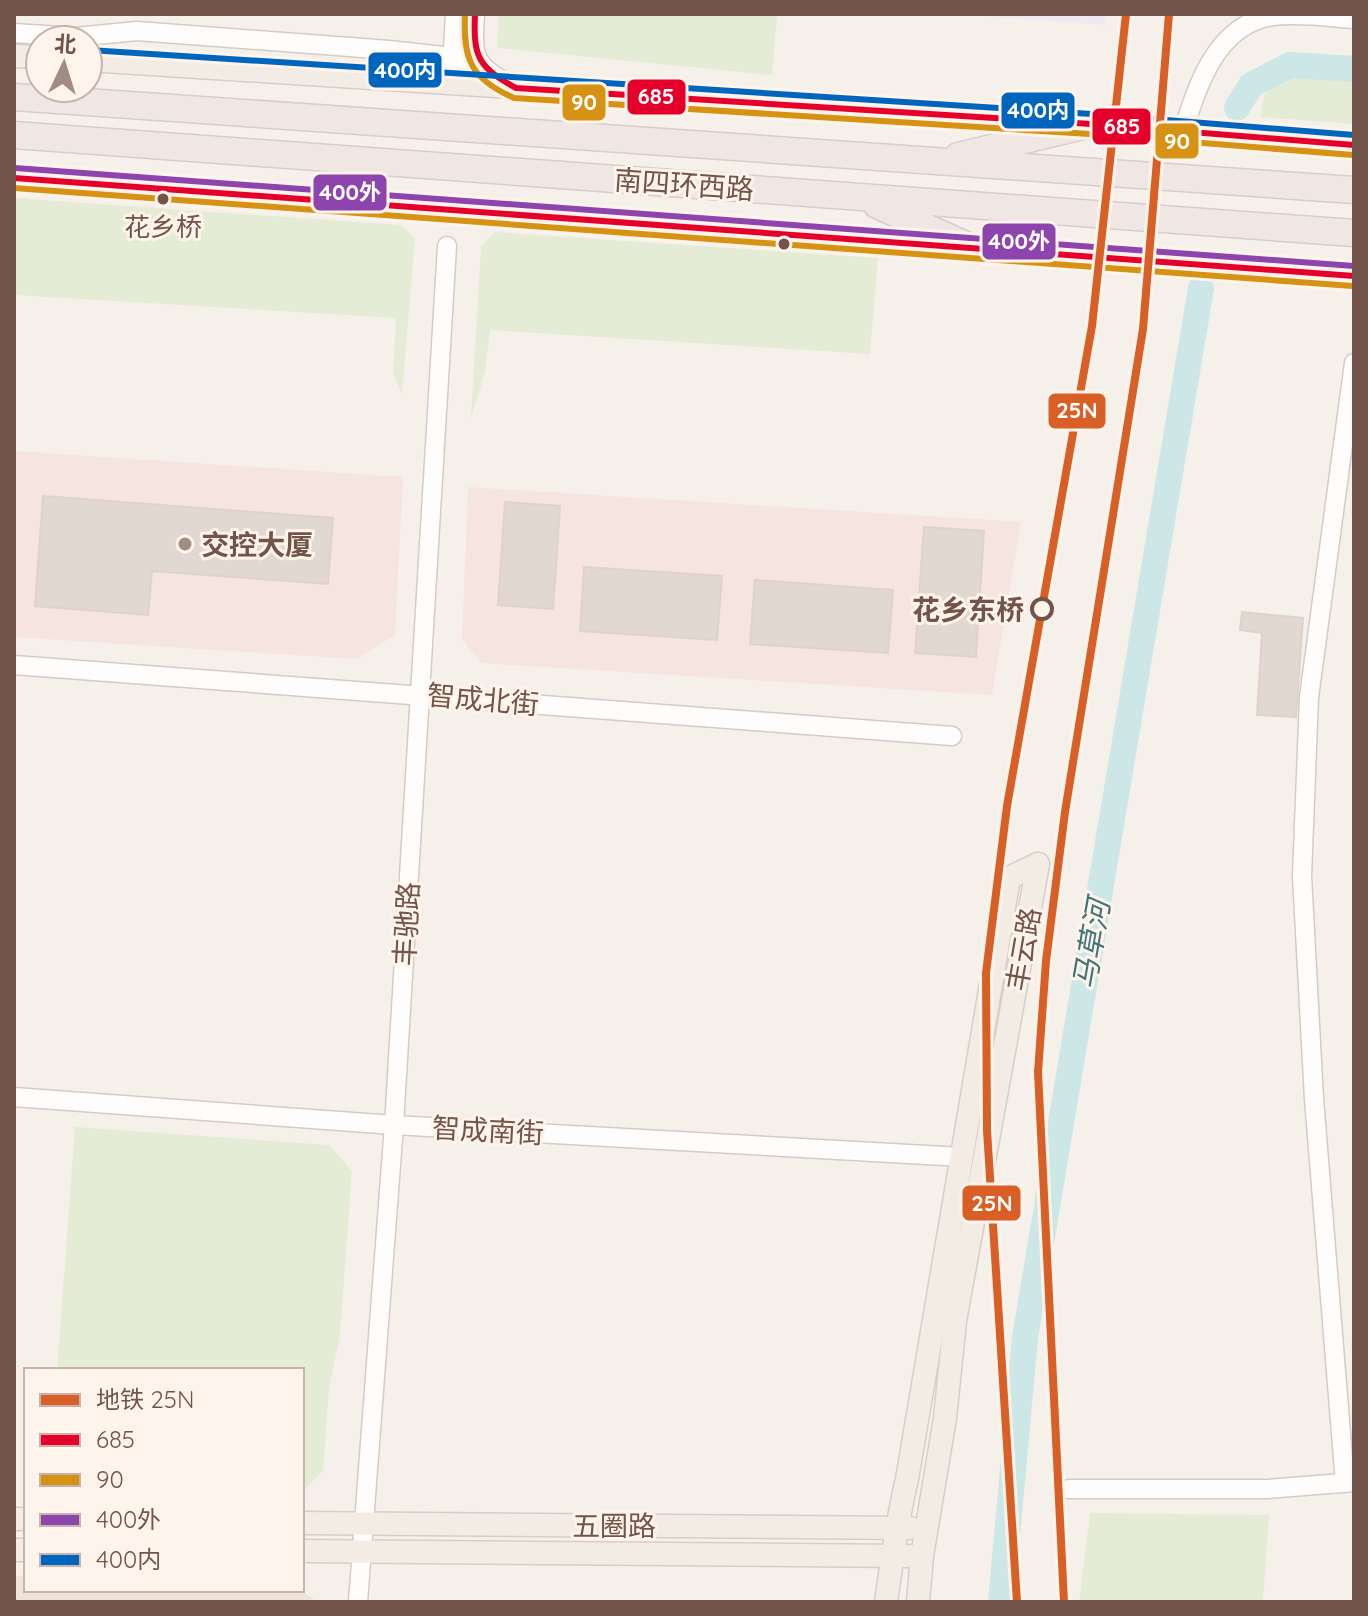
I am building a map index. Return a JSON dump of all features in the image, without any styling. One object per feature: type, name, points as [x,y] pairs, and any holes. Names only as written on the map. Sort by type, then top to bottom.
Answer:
[{"type":"highway","name":"南四环西路","points":[[14,97],[1354,190]]},
{"type":"highway","points":[[935,161],[1091,124]]},
{"type":"highway","name":"南四环西路","points":[[14,135],[1354,233]]},
{"type":"highway","points":[[860,197],[977,250]]},
{"type":"main road","points":[[104,61],[1091,124],[1354,145]]},
{"type":"main road","name":"南四环西路","points":[[14,178],[1354,276]]},
{"type":"main road","name":"丰云路","points":[[886,1602],[895,1528],[907,1479],[1009,878],[1038,864],[955,1321],[945,1418],[922,1556],[918,1602]]},
{"type":"main road","name":"五圈路","points":[[304,1523],[927,1528]]},
{"type":"main road","name":"五圈路","points":[[304,1551],[922,1556]]},
{"type":"street","points":[[451,83],[455,14]]},
{"type":"street","points":[[475,14],[473,47],[481,65]]},
{"type":"street","points":[[1183,132],[1199,81],[1218,49],[1240,29],[1270,17],[1299,15],[1354,19]]},
{"type":"street","points":[[14,33],[75,37],[137,31],[452,57],[481,65],[516,88]]},
{"type":"street","name":"丰驰路","points":[[358,1602],[394,1125],[447,246]]},
{"type":"street","points":[[1069,1489],[1268,1489],[1349,1482],[1314,1099],[1302,876],[1309,697],[1354,363]]},
{"type":"street","name":"智成北街","points":[[14,665],[952,736]]},
{"type":"street","name":"智成南街","points":[[14,1097],[394,1125],[962,1157]]},
{"type":"shaded area","points":[[958,14],[1106,14],[1105,25]]},
{"type":"shaded area","points":[[14,451],[403,477],[395,635],[357,659],[14,637]]},
{"type":"shaded area","points":[[468,487],[1021,522],[992,695],[482,663],[462,640]]},
{"type":"shaded area","points":[[14,1576],[24,1576],[24,1592],[304,1592],[317,1602],[14,1602]]},
{"type":"green space","points":[[499,14],[777,16],[772,75],[497,48]]},
{"type":"green space","points":[[1291,75],[1354,77],[1354,124],[1260,117],[1265,93]]},
{"type":"green space","points":[[14,198],[401,225],[415,238],[402,394],[393,374],[396,318],[14,295]]},
{"type":"green space","points":[[495,232],[878,258],[870,354],[490,330],[485,372],[471,418],[481,246]]},
{"type":"green space","points":[[75,1127],[329,1145],[352,1171],[340,1335],[329,1389],[323,1471],[304,1490],[304,1368],[57,1368]]},
{"type":"green space","points":[[1090,1513],[1269,1515],[1263,1602],[1079,1602]]},
{"type":"building","name":"交控大厦","points":[[43,496],[333,518],[328,584],[152,571],[148,615],[35,606]]},
{"type":"building","points":[[505,502],[560,506],[553,609],[498,605]]},
{"type":"building","points":[[924,527],[984,531],[976,657],[915,653]]},
{"type":"building","points":[[584,567],[722,576],[717,640],[580,631]]},
{"type":"building","points":[[755,580],[893,590],[888,653],[750,644]]},
{"type":"building","points":[[1242,612],[1303,618],[1296,717],[1257,715],[1262,633],[1240,630]]},
{"type":"waterway","name":"马草河","points":[[1237,108],[1251,85],[1290,65],[1354,69]]},
{"type":"waterway","name":"马草河","points":[[1001,1602],[1025,1338],[1201,288]]},
{"type":"metro line","name":"25N","points":[[1017,1602],[987,1130],[986,973],[1007,806],[1092,326],[1126,14]]},
{"type":"metro line","name":"25N","points":[[1064,1602],[1038,1072],[1046,961],[1065,812],[1143,329],[1169,14]]},
{"type":"transit line","name":"90","points":[[465,14],[466,44],[473,66],[488,83],[514,98],[1090,134],[1353,155]]},
{"type":"transit line","name":"685","points":[[475,14],[475,41],[480,59],[493,74],[516,88],[1091,124],[1354,145]]},
{"type":"transit line","name":"400内","points":[[104,51],[1092,114],[1354,135]]},
{"type":"transit line","name":"400外","points":[[15,168],[1354,266]]},
{"type":"transit line","name":"685","points":[[14,178],[1354,276]]},
{"type":"transit line","name":"90","points":[[14,188],[1353,286]]},
{"type":"place","name":"花乡桥","points":[[163,199]]},
{"type":"place","name":"交控大厦","points":[[185,544]]},
{"type":"place","name":"花乡东桥","points":[[1042,609]]}]
